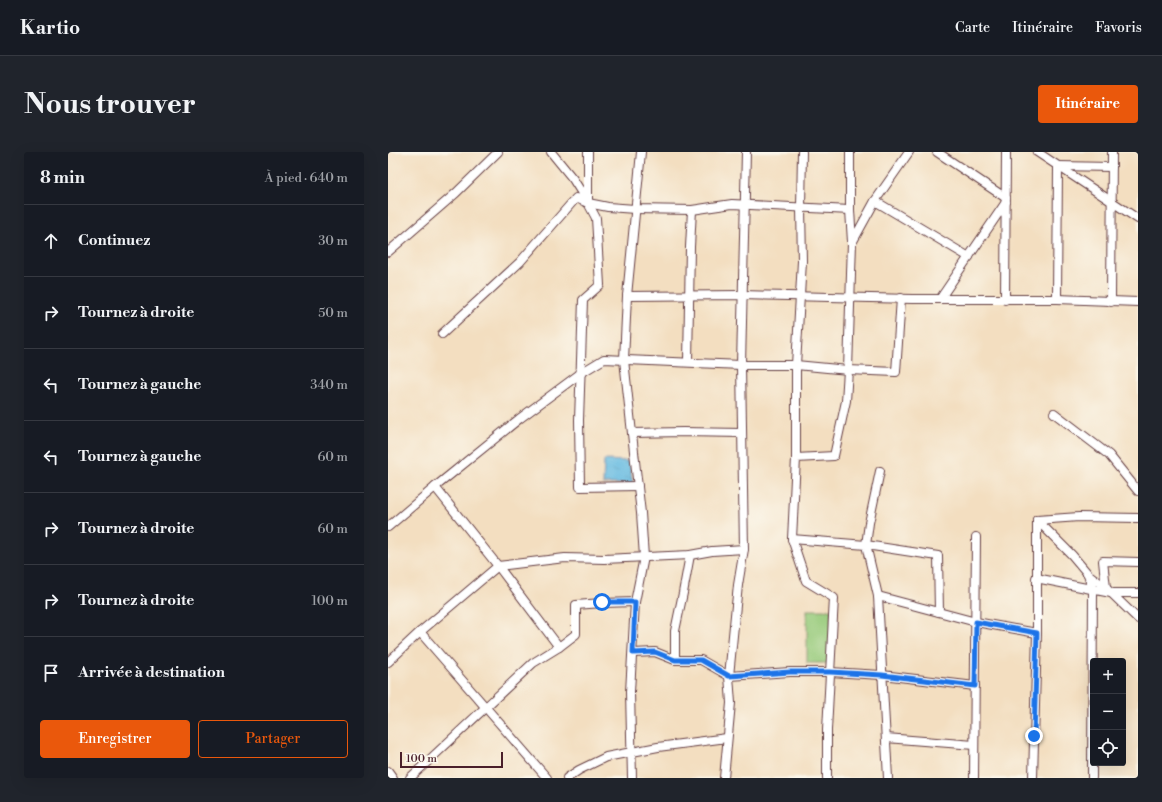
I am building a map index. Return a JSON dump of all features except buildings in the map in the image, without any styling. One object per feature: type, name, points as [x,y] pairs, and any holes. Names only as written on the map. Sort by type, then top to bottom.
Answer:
[{"type":"street","points":[[388,252],[456,193],[498,152]]},
{"type":"street","points":[[551,152],[573,179],[596,218],[600,285],[583,300],[579,420],[580,487],[638,486]]},
{"type":"street","points":[[588,152],[588,204]]},
{"type":"street","points":[[632,778],[630,692],[635,602],[644,557],[642,513],[624,360],[627,296],[641,152]]},
{"type":"street","points":[[724,778],[731,703],[729,676],[738,585],[744,549],[741,365],[746,152]]},
{"type":"street","points":[[802,152],[802,260],[796,365],[796,458],[792,539],[806,581],[834,598],[827,730],[827,778]]},
{"type":"street","points":[[796,458],[834,456],[846,401],[852,242],[850,210],[850,152]]},
{"type":"street","points":[[901,152],[901,164]]},
{"type":"street","points":[[852,242],[875,201],[910,152]]},
{"type":"street","points":[[937,152],[1006,200]]},
{"type":"street","points":[[1006,152],[1006,300]]},
{"type":"street","points":[[1037,152],[1138,219]]},
{"type":"street","points":[[1111,302],[1112,152]]},
{"type":"street","points":[[1058,166],[1112,167]]},
{"type":"street","points":[[1057,299],[1058,166]]},
{"type":"street","points":[[442,334],[520,262],[576,198],[588,204],[635,209],[692,210],[732,204],[850,210]]},
{"type":"street","points":[[940,299],[1006,200]]},
{"type":"street","points":[[875,201],[969,257]]},
{"type":"street","points":[[688,362],[692,210]]},
{"type":"street","points":[[627,296],[742,294],[851,298],[1006,300],[1057,299],[1138,302]]},
{"type":"street","points":[[388,527],[519,419],[580,373],[604,359],[741,365],[796,365],[848,370],[896,372],[902,298]]},
{"type":"street","points":[[1054,413],[1109,455],[1138,491]]},
{"type":"street","points":[[632,433],[742,433]]},
{"type":"street","points":[[880,471],[866,545],[878,596],[888,778]]},
{"type":"street","points":[[435,487],[498,566],[559,647]]},
{"type":"street","points":[[1037,520],[1079,517],[1138,518]]},
{"type":"street","points":[[1037,520],[1072,555],[1088,574],[1108,590],[1138,619]]},
{"type":"street","points":[[1033,778],[1037,633],[1037,520]]},
{"type":"street","points":[[974,778],[976,537]]},
{"type":"street","points":[[792,539],[866,545],[938,556],[939,612]]},
{"type":"street","points":[[388,662],[420,632],[498,566],[565,558],[604,559],[690,555],[712,551],[744,549]]},
{"type":"street","points":[[675,660],[674,631],[690,555]]},
{"type":"street","points":[[1108,590],[1103,562],[1138,562]]},
{"type":"street","points":[[1088,574],[1093,590],[1092,778]]},
{"type":"street","points":[[1036,578],[1093,590],[1138,593]]},
{"type":"street","points":[[878,596],[976,622],[1037,633]]},
{"type":"street","points":[[410,778],[534,663],[576,634],[576,605],[602,602],[635,602]]},
{"type":"street","points":[[420,632],[547,778]]},
{"type":"street","points":[[633,653],[655,652],[675,660],[701,660],[729,676],[790,672],[830,672],[882,675],[975,686]]},
{"type":"street","points":[[567,778],[579,770],[606,757],[727,738]]},
{"type":"street","points":[[886,738],[974,745]]},
{"type":"street","points":[[388,771],[393,778]]},
{"type":"green space","points":[[807,610],[831,610],[831,663],[807,663]]},
{"type":"water","points":[[604,460],[629,461],[633,484],[603,484]]},
{"type":"route","points":[[602,602],[635,602],[633,653],[655,652],[675,660],[701,660],[729,676],[790,672],[830,672],[882,675],[975,686],[976,622],[1037,633],[1034,736]]}]
